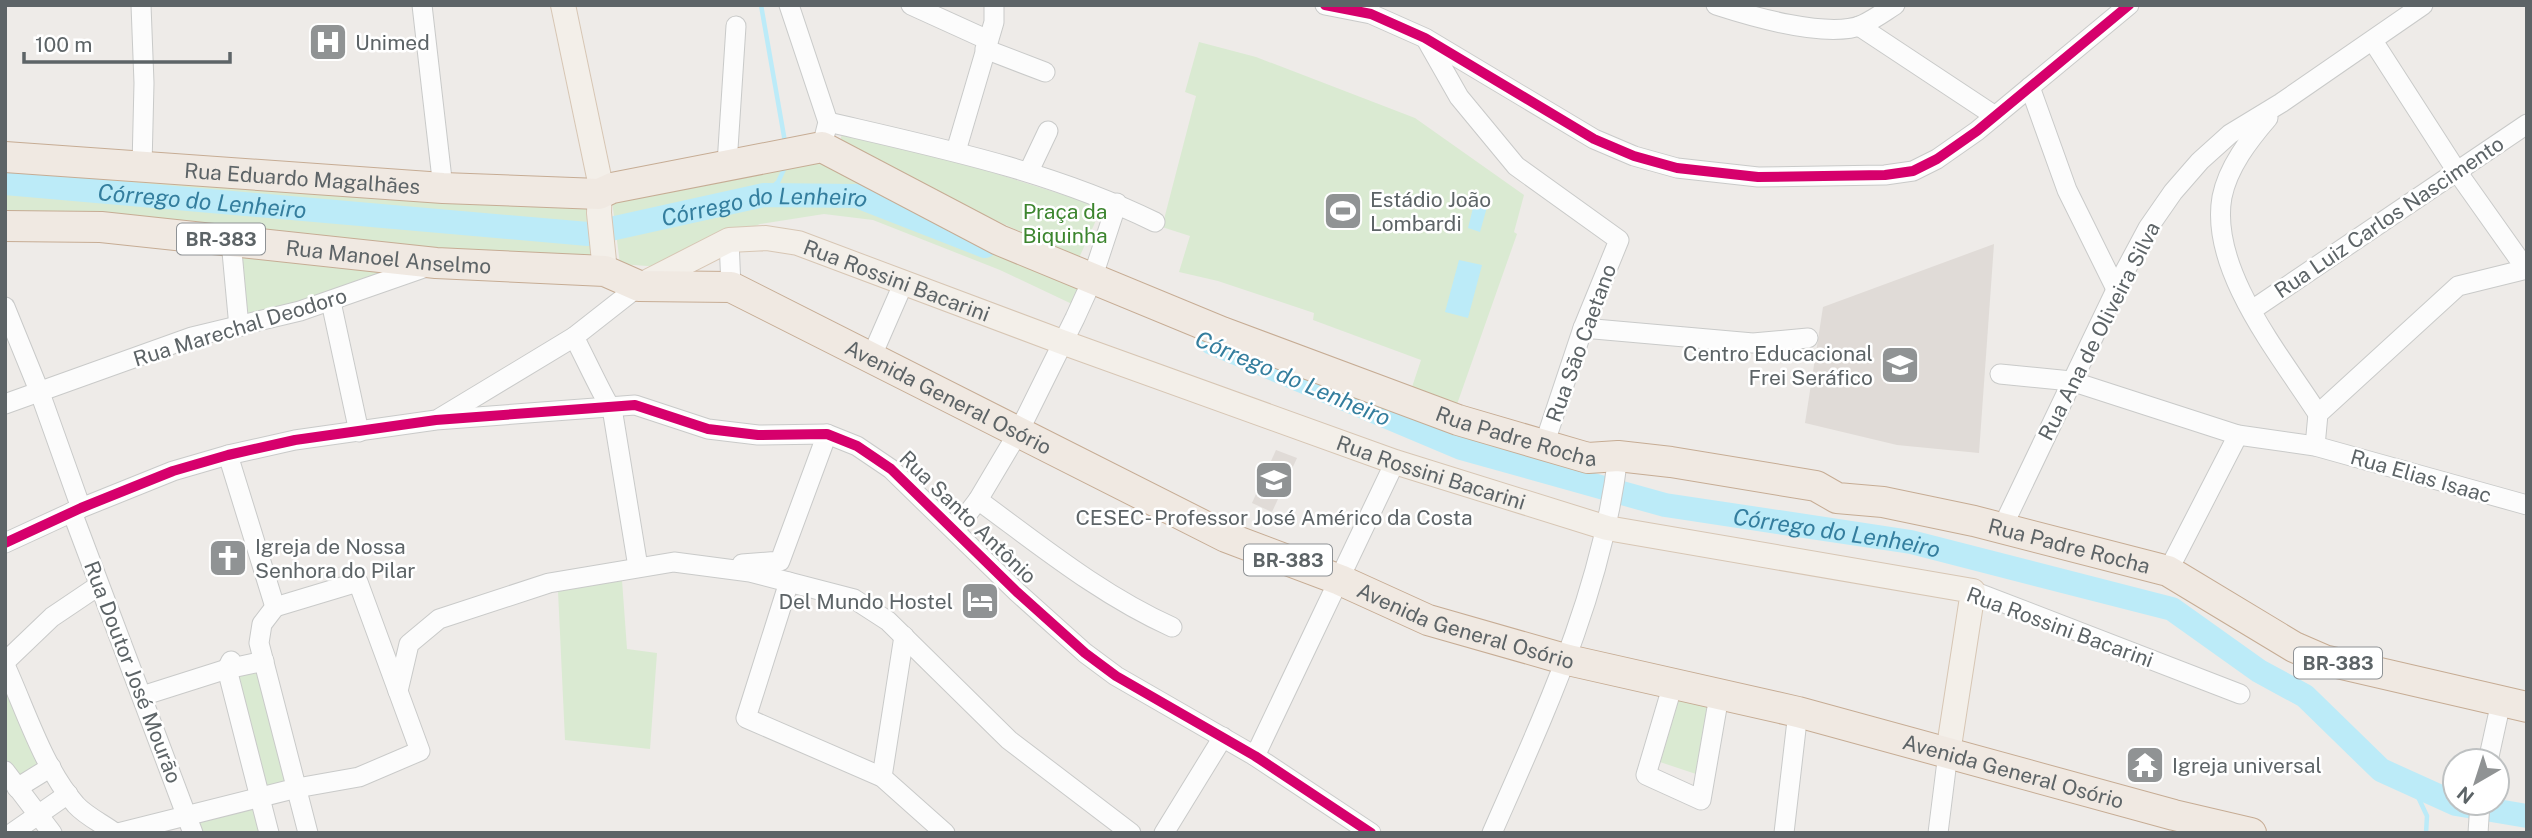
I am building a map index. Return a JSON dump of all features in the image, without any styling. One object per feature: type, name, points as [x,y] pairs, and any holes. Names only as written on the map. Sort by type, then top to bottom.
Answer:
[{"type":"highway","name":"Rua Eduardo Magalhães","points":[[5,157],[443,188],[603,208],[739,162],[818,139]]},
{"type":"highway","name":"Rua Padre Rocha","points":[[818,139],[999,240],[1091,282],[1458,420],[1616,466],[1671,461],[1816,486],[1836,498],[1882,502],[2002,528],[2168,571]]},
{"type":"highway","name":"Rua Manoel Anselmo","points":[[5,226],[101,227],[436,263],[606,271]]},
{"type":"highway","name":"Avenida General Osório","points":[[606,271],[639,286],[731,287],[870,360],[1019,431],[1226,537],[1340,580],[1428,620],[1564,669],[1673,684],[1798,712],[2174,815],[2251,833]]},
{"type":"highway","name":"BR-383","points":[[2168,571],[2294,647],[2324,660],[2514,705]]},
{"type":"main road","points":[[563,5],[603,208]]},
{"type":"main road","points":[[580,5],[603,208],[606,271]]},
{"type":"main road","name":"Rua Rossini Bacarini","points":[[639,286],[729,240],[766,238],[798,243],[1395,462],[1607,526],[1973,591]]},
{"type":"main road","points":[[1948,753],[1973,591]]},
{"type":"street","points":[[141,5],[144,83],[142,166]]},
{"type":"street","points":[[422,5],[443,188]]},
{"type":"street","points":[[789,5],[818,139],[956,152],[1028,171],[1116,203],[1155,222]]},
{"type":"street","points":[[911,5],[1045,72]]},
{"type":"street","points":[[956,152],[987,44],[994,5]]},
{"type":"street","points":[[1325,5],[1367,10],[1426,38],[1594,139],[1634,156],[1678,168],[1758,177],[1885,175],[1913,171],[1937,159],[1995,116],[2129,5]]},
{"type":"street","points":[[1716,5],[1768,22],[1825,27],[1859,26],[1895,5]]},
{"type":"street","name":"Rua Ana de Oliveira Silva","points":[[2002,528],[2071,381],[2148,228],[2200,161],[2230,134],[2281,103],[2423,5]]},
{"type":"street","points":[[736,26],[739,162]]},
{"type":"street","points":[[1859,26],[1995,116]]},
{"type":"street","name":"Rua São Caetano","points":[[1426,38],[1459,97],[1516,166],[1619,240],[1583,328],[1544,445]]},
{"type":"street","points":[[2318,414],[2458,286],[2527,269],[2458,173],[2373,41]]},
{"type":"street","points":[[2030,87],[2067,190],[2116,289]]},
{"type":"street","points":[[2281,103],[2253,135],[2231,170],[2222,197],[2221,229],[2234,275],[2252,310],[2318,414],[2315,446]]},
{"type":"street","name":"Rua Luiz Carlos Nascimento","points":[[2252,310],[2527,124]]},
{"type":"street","points":[[1028,171],[1048,131]]},
{"type":"street","points":[[956,529],[978,500],[1019,431],[1075,318],[1091,282],[1116,203]]},
{"type":"street","points":[[231,240],[239,327]]},
{"type":"street","points":[[729,240],[731,287]]},
{"type":"street","name":"Rua Marechal Deodoro","points":[[5,404],[192,337],[331,302],[436,263]]},
{"type":"street","points":[[606,271],[613,293],[607,309]]},
{"type":"street","points":[[870,360],[904,282]]},
{"type":"street","points":[[436,420],[574,337],[639,286]]},
{"type":"street","points":[[331,302],[359,432]]},
{"type":"street","name":"Rua Doutor José Mourão","points":[[5,307],[40,393],[98,586],[190,824]]},
{"type":"street","points":[[1583,328],[1753,343],[1808,338]]},
{"type":"street","points":[[574,337],[594,373],[606,404],[612,408],[638,567]]},
{"type":"street","name":"Rua Elias Isaac","points":[[2000,374],[2071,381],[2238,435],[2315,446],[2526,503]]},
{"type":"street","name":"Rua Santo Antônio","points":[[5,544],[77,510],[173,471],[228,455],[295,440],[436,420],[645,406],[673,420],[708,429],[758,435],[827,433],[842,438],[883,463],[956,529],[1017,592],[1084,653],[1116,676],[1255,756],[1371,833]]},
{"type":"street","points":[[716,566],[780,561],[827,433]]},
{"type":"street","points":[[2168,571],[2238,435]]},
{"type":"street","points":[[228,455],[275,607]]},
{"type":"street","points":[[1255,756],[1395,462]]},
{"type":"street","points":[[1492,833],[1564,669],[1607,526],[1616,466]]},
{"type":"street","points":[[978,500],[1105,592],[1130,608],[1172,627]]},
{"type":"street","points":[[398,691],[409,645],[439,619],[549,583],[674,562],[716,566],[854,599],[871,608],[904,636],[1009,740],[1131,833]]},
{"type":"street","points":[[98,586],[52,617],[5,664],[51,767],[68,794],[77,807],[116,833],[190,824],[260,797],[297,788],[359,777],[420,751],[358,582],[275,607],[259,632],[264,660],[297,788],[308,833]]},
{"type":"street","points":[[789,582],[746,718],[882,777],[938,830]]},
{"type":"street","name":"Rua Rossini Bacarini","points":[[1973,591],[2240,694]]},
{"type":"street","points":[[882,777],[904,636]]},
{"type":"street","points":[[142,696],[229,665],[264,660]]},
{"type":"street","points":[[229,665],[269,833]]},
{"type":"street","points":[[1673,684],[1646,775],[1702,800],[1719,696]]},
{"type":"street","points":[[2494,747],[2514,705]]},
{"type":"street","points":[[1784,833],[1798,712]]},
{"type":"street","points":[[1164,833],[1223,737]]},
{"type":"street","points":[[1938,833],[1948,753]]},
{"type":"street","points":[[17,788],[51,767]]},
{"type":"street","points":[[5,771],[52,833]]},
{"type":"street","points":[[12,833],[68,794]]},
{"type":"shaded area","name":"Centro Educacional Frei Seráfico","points":[[1994,244],[1979,453],[1897,445],[1805,423],[1823,307]]},
{"type":"shaded area","name":"CESEC- Professor José Américo da Costa","points":[[1276,450],[1297,458],[1272,512],[1252,503]]},
{"type":"green space","name":"Estádio João Lombardi","points":[[1199,42],[1256,57],[1415,118],[1524,195],[1514,232],[1517,234],[1455,410],[1410,393],[1421,360],[1313,320],[1314,313],[1218,281],[1179,272],[1190,236],[1162,227],[1196,96],[1185,92]]},
{"type":"green space","name":"Praça da Biquinha","points":[[842,132],[940,156],[1102,207],[1079,258],[844,152],[840,143]]},
{"type":"green space","points":[[5,154],[592,203],[600,265],[5,215]]},
{"type":"green space","points":[[815,161],[830,165],[1083,278],[1072,304],[1000,270],[873,220],[824,214],[760,224],[661,267],[620,264],[612,201]]},
{"type":"green space","points":[[235,250],[417,266],[242,323]]},
{"type":"green space","points":[[622,580],[627,649],[657,653],[650,749],[565,740],[558,591]]},
{"type":"green space","points":[[256,668],[288,784],[263,791],[231,675]]},
{"type":"green space","points":[[5,680],[47,764],[16,783],[5,765]]},
{"type":"green space","points":[[1677,696],[1712,705],[1696,774],[1660,762]]},
{"type":"green space","points":[[254,804],[261,833],[199,833],[195,818]]},
{"type":"water","points":[[1474,204],[1487,207],[1480,232],[1468,228]]},
{"type":"water","points":[[1459,260],[1482,265],[1468,318],[1445,312]]},
{"type":"waterway","points":[[761,5],[785,142]]},
{"type":"waterway","points":[[764,195],[778,182],[786,165]]},
{"type":"waterway","name":"Córrego do Lenheiro","points":[[5,183],[588,234],[764,195],[857,196],[985,246]]},
{"type":"waterway","name":"Córrego do Lenheiro","points":[[1212,343],[1461,448],[1665,505],[1911,542],[2172,609],[2259,671],[2305,696],[2381,770],[2456,804],[2527,816]]},
{"type":"waterway","points":[[2412,784],[2427,816],[2426,833]]},
{"type":"cycle path","points":[[1325,5],[1371,14],[1425,38],[1594,139],[1634,156],[1677,168],[1758,177],[1885,175],[1913,171],[1937,159],[1977,131],[2129,5]]},
{"type":"cycle path","points":[[5,543],[81,508],[173,471],[228,455],[295,440],[436,420],[635,405],[708,429],[758,435],[827,434],[857,446],[891,469],[1017,592],[1085,653],[1116,676],[1255,756],[1371,833]]},
{"type":"place","name":"Unimed","points":[[328,42]]},
{"type":"place","name":"Estádio João Lombardi","points":[[1343,211]]},
{"type":"place","name":"Centro Educacional Frei Seráfico","points":[[1900,365]]},
{"type":"place","name":"CESEC- Professor José Américo da Costa","points":[[1274,480]]},
{"type":"place","name":"Igreja de Nossa Senhora do Pilar","points":[[228,558]]},
{"type":"place","name":"Del Mundo Hostel","points":[[980,601]]},
{"type":"place","name":"Igreja universal","points":[[2145,765]]}]
